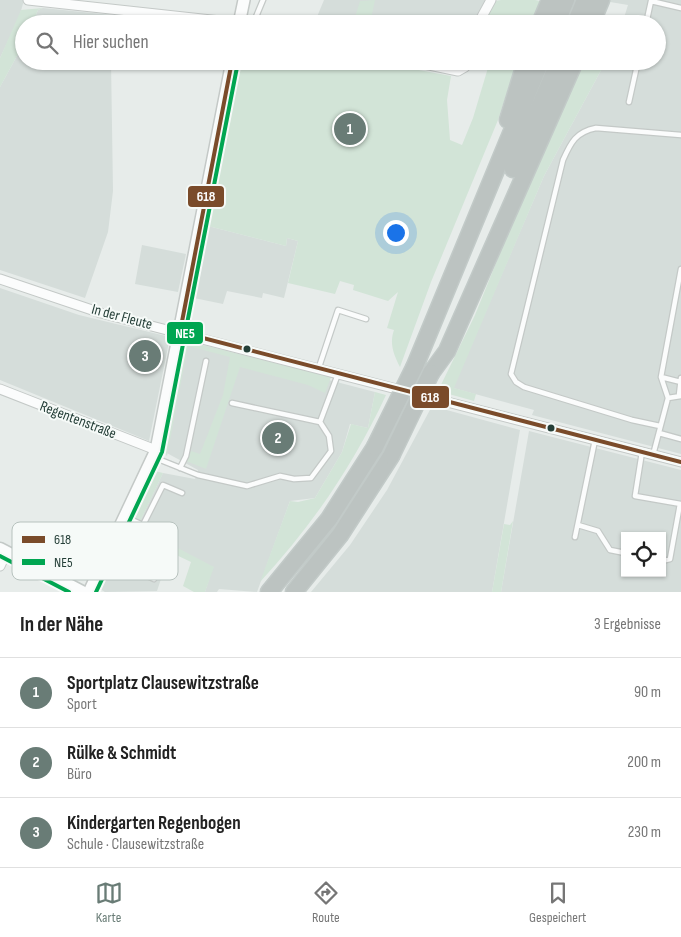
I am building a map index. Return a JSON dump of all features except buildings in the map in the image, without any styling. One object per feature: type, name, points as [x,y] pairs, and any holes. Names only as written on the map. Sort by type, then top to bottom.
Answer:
[{"type":"highway","points":[[544,15],[550,0]]},
{"type":"highway","points":[[560,15],[566,0]]},
{"type":"highway","points":[[579,15],[585,0]]},
{"type":"highway","points":[[595,15],[601,0]]},
{"type":"highway","points":[[498,161],[512,104],[523,70]]},
{"type":"highway","points":[[269,592],[312,542],[342,502],[382,435],[415,366],[537,70]]},
{"type":"highway","points":[[294,592],[340,535],[370,491],[402,436],[431,373],[555,70]]},
{"type":"highway","points":[[431,373],[451,342],[529,160],[571,70]]},
{"type":"main road","points":[[59,580],[82,592]]},
{"type":"street","points":[[28,0],[168,15]]},
{"type":"street","points":[[243,15],[244,0]]},
{"type":"street","points":[[483,15],[491,0]]},
{"type":"street","points":[[123,522],[155,453],[230,70]]},
{"type":"street","name":"In der Fleute","points":[[0,279],[101,313],[339,372],[681,462]]},
{"type":"street","name":"Regentenstraße","points":[[0,389],[155,453]]},
{"type":"street","points":[[0,566],[3,551]]},
{"type":"street","points":[[89,592],[95,580]]},
{"type":"lane","points":[[257,15],[263,0]]},
{"type":"lane","points":[[648,15],[651,1],[681,8]]},
{"type":"lane","points":[[629,102],[636,70]]},
{"type":"lane","points":[[660,426],[632,420],[524,387],[516,382],[511,374],[563,160],[573,138],[584,130],[596,128],[681,135]]},
{"type":"lane","points":[[652,455],[668,398],[661,377],[679,292],[681,270]]},
{"type":"lane","points":[[319,367],[338,310],[366,319]]},
{"type":"lane","points":[[180,468],[186,456],[206,361]]},
{"type":"lane","points":[[320,422],[339,372]]},
{"type":"lane","points":[[661,377],[681,381],[680,396],[668,398]]},
{"type":"lane","points":[[155,453],[180,468],[198,475],[247,486],[280,476],[294,479],[311,478],[331,451],[329,436],[320,422],[232,403]]},
{"type":"lane","points":[[658,433],[681,439]]},
{"type":"lane","points":[[575,537],[595,440]]},
{"type":"lane","points":[[642,452],[635,496],[681,504],[670,559],[666,560]]},
{"type":"lane","points":[[144,522],[163,484],[182,493]]},
{"type":"lane","points":[[125,517],[136,522]]},
{"type":"lane","points":[[578,524],[598,531],[610,550],[621,552]]},
{"type":"shaded area","points":[[0,0],[24,0],[20,15],[15,15],[15,26],[0,58]]},
{"type":"shaded area","points":[[324,0],[485,0],[478,15],[318,15]]},
{"type":"shaded area","points":[[610,0],[681,0],[681,454],[532,415],[534,410],[453,388],[544,176],[601,70],[666,70],[666,15],[625,15],[628,5],[610,2]]},
{"type":"shaded area","points":[[43,8],[112,15],[36,15],[38,10]]},
{"type":"shaded area","points":[[15,60],[15,70],[111,70],[113,191],[108,232],[85,298],[0,270],[0,87]]},
{"type":"shaded area","points":[[208,226],[286,246],[287,238],[298,241],[284,298],[263,293],[262,298],[227,291],[223,304],[194,298]]},
{"type":"shaded area","points":[[142,245],[186,254],[178,292],[135,284]]},
{"type":"shaded area","points":[[0,288],[79,315],[170,337],[149,441],[0,380]]},
{"type":"shaded area","points":[[187,343],[375,392],[368,428],[350,424],[342,452],[315,498],[290,501],[257,592],[219,589],[217,592],[205,592],[213,567],[178,555],[178,522],[140,522],[163,473],[195,479],[198,470],[165,452]]},
{"type":"shaded area","points":[[432,406],[520,430],[492,592],[311,592],[350,545],[387,490]]},
{"type":"shaded area","points":[[529,431],[681,470],[681,592],[501,592]]},
{"type":"shaded area","points":[[104,580],[161,580],[157,591],[105,592],[100,589]]},
{"type":"green space","points":[[375,0],[372,15],[356,15],[360,1]]},
{"type":"green space","points":[[495,1],[540,1],[535,15],[488,15]]},
{"type":"green space","points":[[43,8],[38,10],[36,15],[19,15],[21,10]]},
{"type":"green space","points":[[15,24],[15,60],[0,87],[0,58]]},
{"type":"green space","points":[[239,70],[419,70],[451,76],[447,100],[450,140],[462,145],[473,118],[487,70],[514,70],[498,120],[431,282],[400,367],[392,345],[394,330],[387,328],[398,292],[388,301],[353,290],[354,285],[340,281],[335,294],[288,283],[298,241],[287,238],[286,246],[208,226]]},
{"type":"green space","points":[[581,70],[601,70],[544,176],[454,388],[476,394],[474,401],[438,391],[475,315],[543,147]]},
{"type":"green space","points":[[187,341],[331,377],[325,393],[308,385],[240,367],[206,469],[186,461],[191,451],[200,454],[223,395],[230,357],[188,346],[167,456],[163,451],[184,344]]},
{"type":"green space","points":[[375,392],[386,395],[374,421],[346,470],[297,539],[260,582],[290,501],[298,502],[315,498],[342,452],[351,424],[368,428]]},
{"type":"green space","points":[[155,471],[163,473],[140,522],[131,522]]},
{"type":"green space","points":[[513,521],[501,592],[492,592],[504,524],[510,525]]},
{"type":"green space","points":[[178,548],[214,567],[205,592],[194,592],[183,586],[191,562],[178,556]]},
{"type":"transit line","name":"618","points":[[180,332],[230,70]]},
{"type":"transit line","name":"NE5","points":[[129,522],[162,452],[236,70]]},
{"type":"transit line","name":"618","points":[[180,332],[681,462]]},
{"type":"transit line","name":"NE5","points":[[0,556],[12,562]]},
{"type":"transit line","name":"NE5","points":[[46,580],[69,592]]},
{"type":"transit line","name":"NE5","points":[[96,592],[102,580]]},
{"type":"place","name":"Sportplatz Clausewitzstraße","points":[[350,129]]},
{"type":"place","name":"Kindergarten Regenbogen","points":[[145,356]]},
{"type":"place","name":"Rülke & Schmidt","points":[[278,438]]}]
